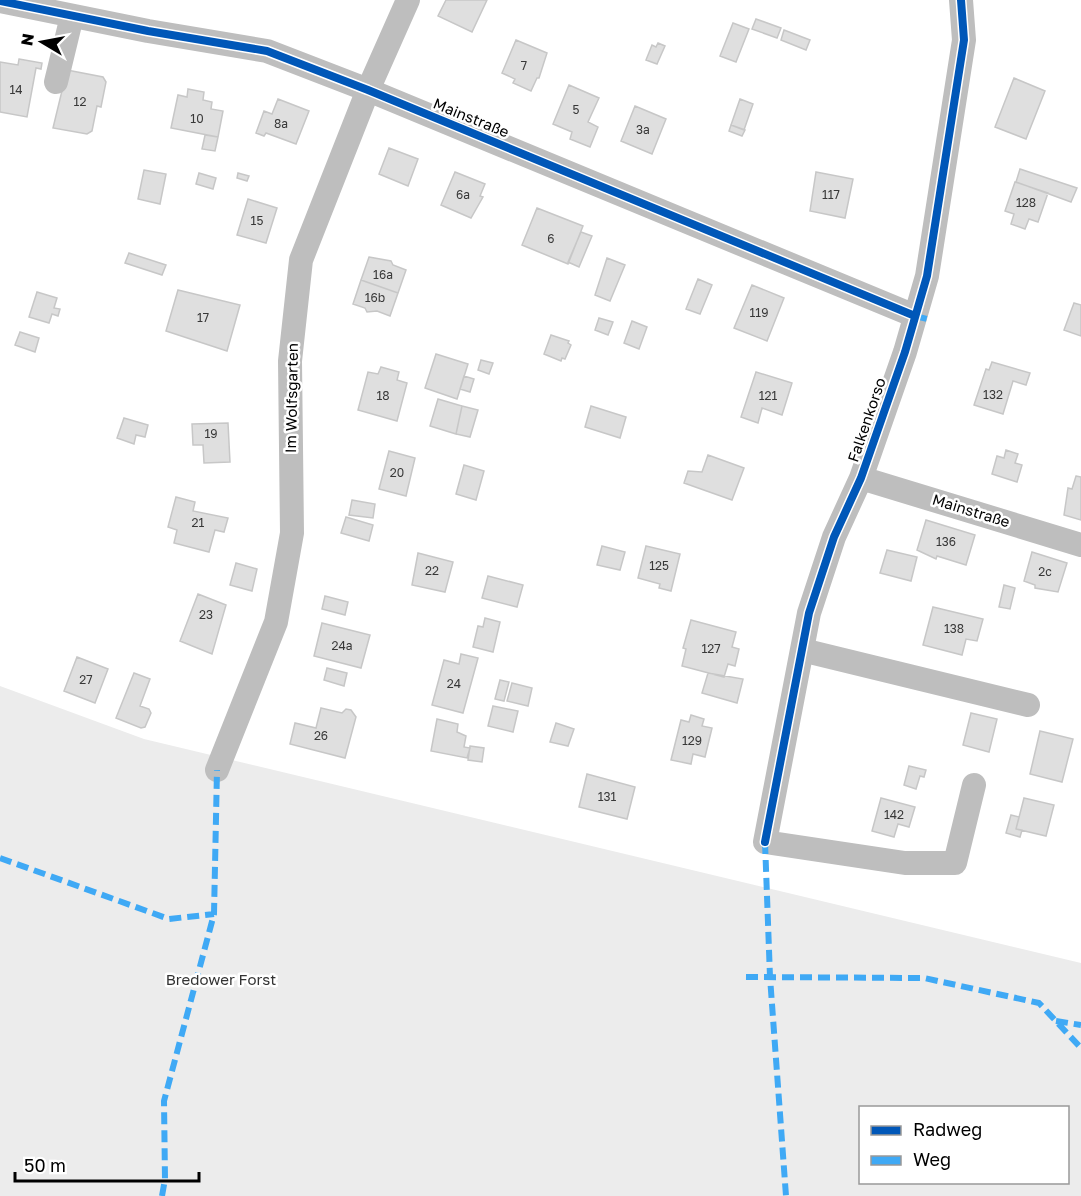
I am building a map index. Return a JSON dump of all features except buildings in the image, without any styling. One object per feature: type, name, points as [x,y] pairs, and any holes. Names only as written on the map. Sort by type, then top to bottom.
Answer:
[{"type":"street","name":"Im Wolfsgarten","points":[[217,770],[276,622],[292,533],[290,361],[301,260],[368,90],[408,0]]},
{"type":"street","name":"Falkenkorso","points":[[961,0],[964,40],[927,276],[861,478],[834,537],[810,613],[765,842],[905,863],[955,863],[974,785]]},
{"type":"street","name":"Mainstraße","points":[[0,1],[267,51],[368,90],[915,316]]},
{"type":"street","points":[[56,82],[72,16]]},
{"type":"street","name":"Mainstraße","points":[[861,478],[1081,545]]},
{"type":"street","points":[[802,650],[1028,705]]},
{"type":"green space","name":"Bredower Forst","points":[[0,686],[144,739],[1081,963],[1081,1196],[0,1196]]},
{"type":"marked path","points":[[915,316],[931,320]]},
{"type":"marked path","points":[[162,1196],[165,1179],[164,1101],[214,914],[217,770]]},
{"type":"marked path","points":[[765,842],[770,977],[786,1196]]},
{"type":"marked path","points":[[0,858],[169,919],[214,914]]},
{"type":"marked path","points":[[746,977],[924,978],[1039,1003],[1081,1048]]},
{"type":"marked path","points":[[1056,1021],[1081,1025]]},
{"type":"cycle path","points":[[765,842],[809,613],[834,537],[861,478],[905,352],[927,276],[964,40],[961,0]]},
{"type":"cycle path","points":[[0,1],[148,31],[267,51],[368,90],[915,316]]}]
